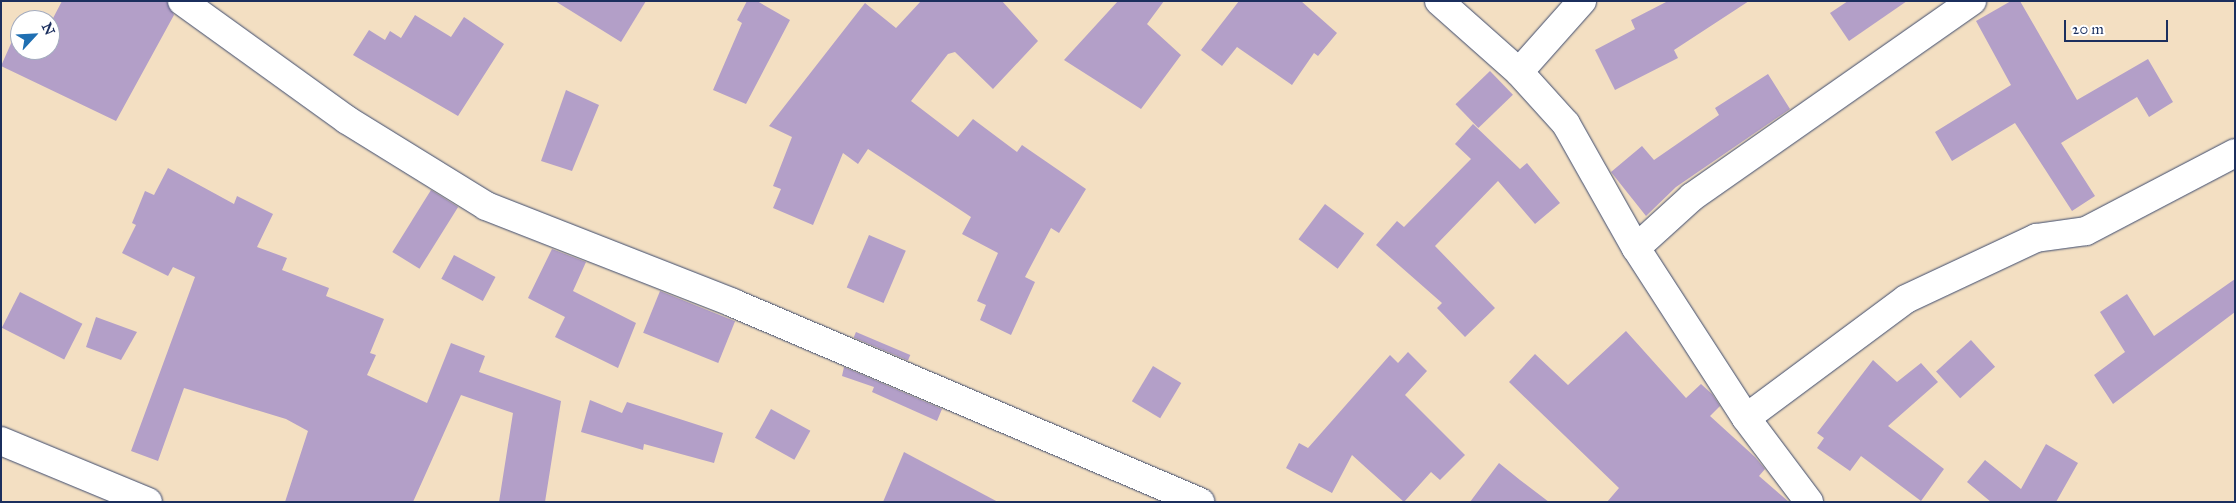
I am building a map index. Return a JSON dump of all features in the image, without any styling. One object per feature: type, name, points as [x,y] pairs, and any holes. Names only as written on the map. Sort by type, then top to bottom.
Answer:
[{"type":"street","points":[[182,1],[347,120],[486,206],[733,302],[1200,502]]},
{"type":"street","points":[[1439,1],[1519,72],[1566,124],[1636,248],[1746,418],[1808,502]]},
{"type":"street","points":[[1519,72],[1582,1]]},
{"type":"street","points":[[1636,248],[1692,197],[1972,1]]},
{"type":"street","points":[[1746,418],[1906,299],[2036,238],[2086,231],[2235,153]]},
{"type":"street","points":[[1,441],[148,502]]},
{"type":"building","points":[[62,1],[167,1],[174,15],[116,121],[1,66],[10,46],[10,60],[60,60],[60,10],[57,10]]},
{"type":"building","points":[[555,1],[646,1],[621,42]]},
{"type":"building","points":[[747,1],[757,1],[790,20],[746,104],[713,90],[742,23],[737,20]]},
{"type":"building","points":[[921,1],[1002,1],[1038,41],[993,89],[955,52],[948,54],[911,101],[958,137],[973,119],[1017,152],[1022,145],[1086,189],[1059,233],[1051,228],[1025,277],[1035,282],[1011,335],[980,320],[986,305],[977,301],[998,253],[962,234],[971,217],[868,149],[858,164],[843,153],[813,225],[773,208],[781,189],[773,186],[792,137],[769,126],[865,3],[896,28]]},
{"type":"building","points":[[1118,1],[1164,1],[1147,24],[1181,55],[1141,109],[1064,60]]},
{"type":"building","points":[[1239,1],[1301,1],[1337,33],[1318,56],[1314,53],[1292,85],[1237,47],[1222,66],[1201,50]]},
{"type":"building","points":[[1668,1],[1749,1],[1674,50],[1678,58],[1615,90],[1595,50],[1635,29],[1631,20]]},
{"type":"building","points":[[1848,1],[1907,1],[1849,41],[1830,13]]},
{"type":"building","points":[[2011,1],[2020,1],[2077,100],[2148,59],[2173,102],[2149,117],[2137,97],[2061,143],[2095,196],[2072,211],[2015,123],[1952,161],[1935,132],[2011,85],[1976,21]]},
{"type":"building","points":[[415,15],[451,37],[464,17],[504,44],[458,116],[353,55],[369,30],[385,40],[390,31],[401,38]]},
{"type":"building","points":[[1490,71],[1513,95],[1478,128],[1455,104]]},
{"type":"building","points":[[1768,74],[1790,109],[1676,187],[1646,216],[1611,172],[1642,146],[1654,160],[1719,115],[1715,108]]},
{"type":"building","points":[[566,90],[599,105],[572,171],[541,161]]},
{"type":"building","points":[[1473,124],[1520,169],[1527,163],[1560,203],[1535,224],[1498,181],[1435,246],[1495,308],[1465,337],[1437,308],[1442,303],[1376,245],[1397,221],[1404,227],[1471,159],[1455,144]]},
{"type":"building","points":[[168,168],[234,204],[237,196],[273,214],[257,247],[287,258],[282,270],[329,288],[326,296],[384,319],[370,353],[376,355],[367,375],[427,403],[451,343],[485,356],[479,372],[561,401],[545,502],[499,502],[513,413],[461,395],[413,502],[285,502],[308,431],[286,419],[184,388],[158,461],[131,451],[195,277],[173,267],[168,276],[122,253],[136,225],[132,223],[145,191],[154,195]]},
{"type":"building","points":[[431,190],[458,207],[419,269],[392,252]]},
{"type":"building","points":[[1325,204],[1364,233],[1338,269],[1299,239]]},
{"type":"building","points":[[869,235],[906,251],[884,303],[847,287]]},
{"type":"building","points":[[552,249],[586,262],[573,291],[636,323],[618,368],[555,337],[565,317],[528,298]]},
{"type":"building","points":[[454,255],[495,277],[483,301],[441,279]]},
{"type":"building","points":[[2235,279],[2235,312],[2113,404],[2094,375],[2125,352],[2100,312],[2127,294],[2154,336]]},
{"type":"building","points":[[660,291],[735,321],[718,363],[643,333]]},
{"type":"building","points":[[20,292],[82,324],[64,359],[2,328]]},
{"type":"building","points":[[96,317],[137,332],[121,360],[86,347]]},
{"type":"building","points":[[1626,331],[1686,398],[1701,384],[1712,394],[1720,406],[1710,416],[1755,457],[1765,469],[1759,476],[1789,502],[1607,502],[1619,488],[1509,382],[1535,354],[1568,385]]},
{"type":"building","points":[[856,332],[910,355],[908,361],[854,338]]},
{"type":"building","points":[[1971,340],[1995,367],[1960,398],[1936,371]]},
{"type":"building","points":[[1408,352],[1427,371],[1405,395],[1465,455],[1440,480],[1431,472],[1404,502],[1352,455],[1332,493],[1286,468],[1299,443],[1308,448],[1390,355],[1398,363]]},
{"type":"building","points":[[1873,360],[1897,382],[1921,363],[1938,382],[1888,426],[1944,469],[1921,501],[1861,456],[1850,471],[1817,448],[1824,438],[1817,433]]},
{"type":"building","points":[[1153,366],[1181,383],[1160,418],[1132,401]]},
{"type":"building","points":[[844,367],[942,409],[937,421],[872,392],[874,387],[842,376]]},
{"type":"building","points":[[590,400],[622,413],[627,402],[723,433],[714,463],[644,444],[643,450],[581,432]]},
{"type":"building","points":[[771,409],[810,431],[794,460],[755,438]]},
{"type":"building","points":[[2046,444],[2078,463],[2056,502],[1991,502],[1967,482],[1985,460],[2021,489]]},
{"type":"building","points":[[904,452],[998,502],[883,502]]},
{"type":"building","points":[[1499,463],[1520,480],[1549,502],[1470,502]]}]
